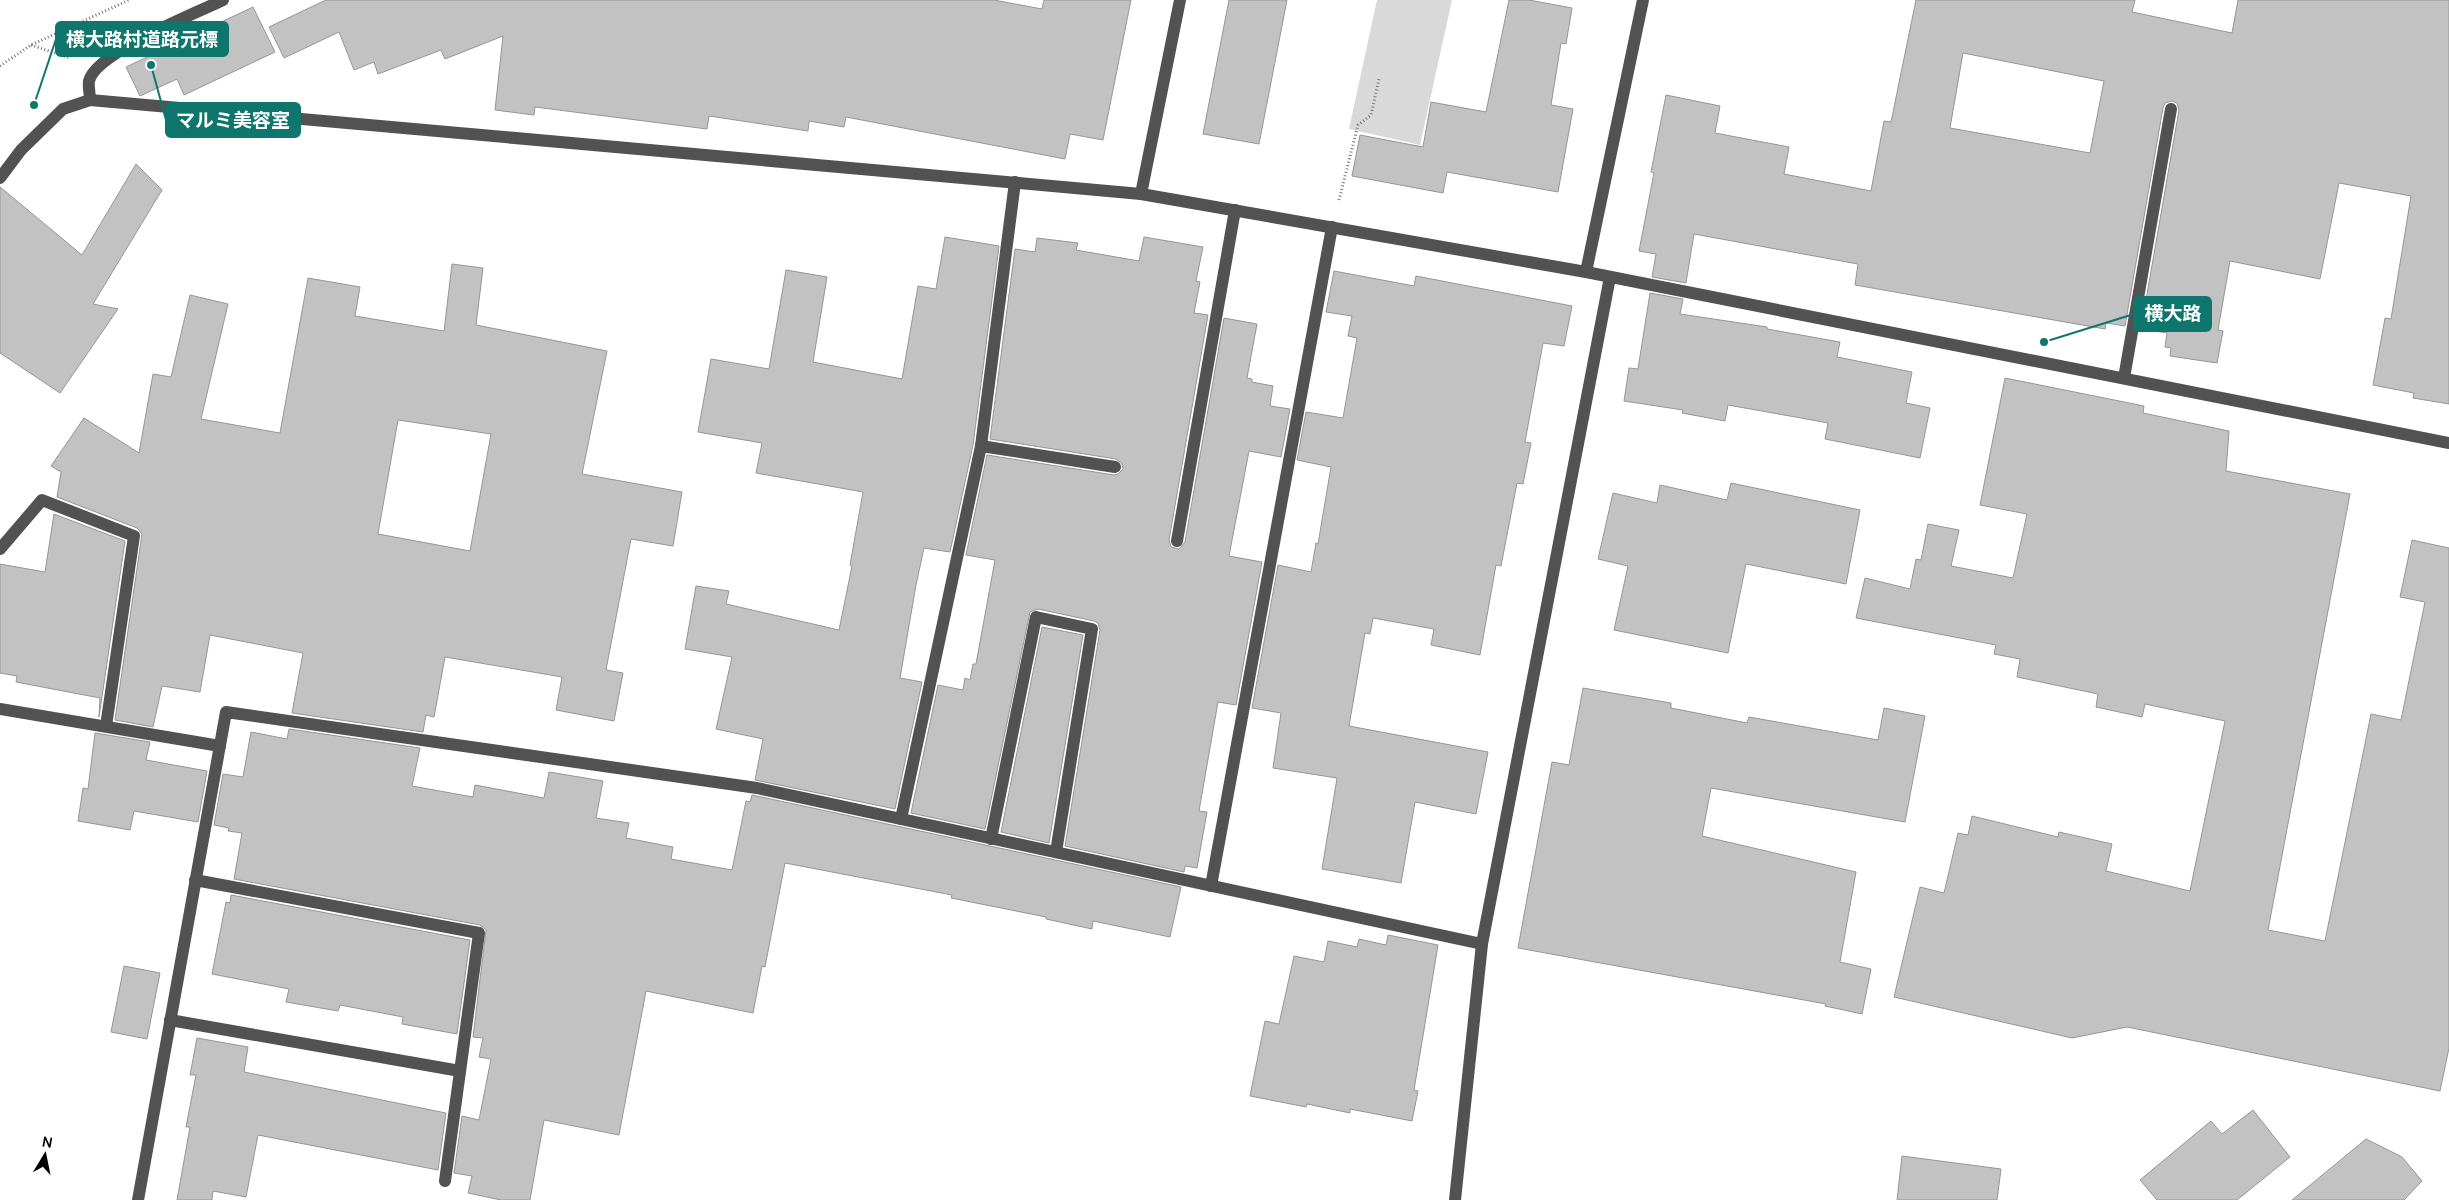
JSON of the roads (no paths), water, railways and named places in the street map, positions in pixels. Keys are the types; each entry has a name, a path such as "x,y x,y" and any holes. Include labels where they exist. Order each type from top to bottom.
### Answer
{"street":[{"path":"90,100 89,80 96,68 113,53 223,0"},
{"path":"1141,194 1180,0"},
{"path":"1586,272 1643,0"},
{"path":"0,178 21,150 62,109 90,100 1141,194 1586,272 2449,443"},
{"path":"2124,378 2171,109"},
{"path":"901,818 981,446 1016,182"},
{"path":"1176,541 1235,210"},
{"path":"1211,886 1332,227"},
{"path":"1455,1200 1482,944 1610,277"},
{"path":"981,446 1115,467"},
{"path":"0,549 42,500 134,536 106,726"},
{"path":"991,838 1036,617 1092,629 1056,852"},
{"path":"0,709 220,746"},
{"path":"138,1200 226,712 757,788 1482,944"},
{"path":"196,880 479,933 445,1181"},
{"path":"170,1020 460,1071"}],"place":[{"name":"マルミ美容室","path":"151,65"},
{"name":"横大路村道路元標","path":"34,105"},
{"name":"横大路","path":"2044,342"}]}
